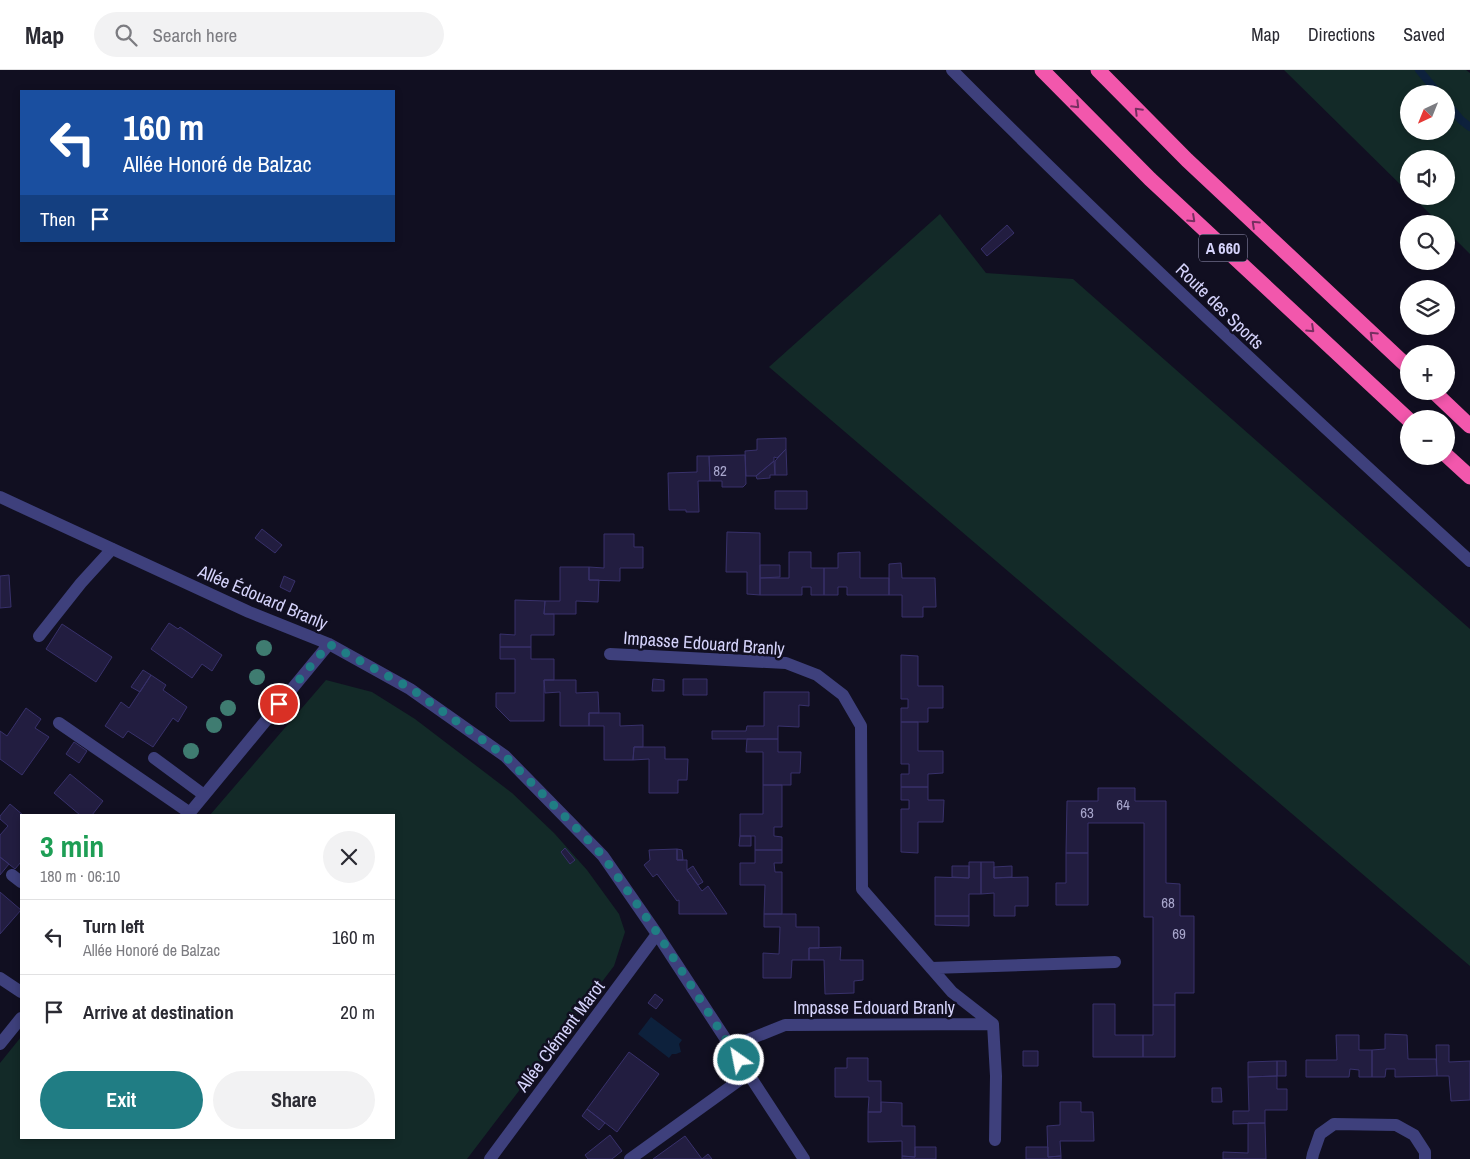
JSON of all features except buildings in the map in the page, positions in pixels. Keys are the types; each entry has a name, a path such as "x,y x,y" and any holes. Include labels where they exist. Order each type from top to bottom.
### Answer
{"highway":[{"name":"A 660","path":"1042,70 1150,180 1400,412"},
{"name":"A 660","path":"1098,70 1187,160 1400,360"},
{"path":"1443,400 1470,426"},
{"path":"1455,463 1470,477"}],"street":[{"name":"Route des Sports","path":"952,70 1100,216 1291,397 1470,561"},
{"name":"Allée Édouard Branly","path":"0,497 249,612 329,644 410,688 505,756 603,856 658,934 800,1158"},
{"path":"40,636 81,583 112,548"},
{"path":"59,724 189,814 329,644"},
{"name":"Impasse Edouard Branly","path":"610,654 786,663 817,675 843,695 861,726 862,889 952,992 992,1024"},
{"path":"154,758 204,795"},
{"name":"Allée Clément Marot","path":"490,1159 658,934"},
{"path":"931,968 1115,962"},
{"path":"0,978 20,991"},
{"path":"0,1044 20,1019"},
{"path":"992,1024 996,1076 995,1140"},
{"name":"Impasse Edouard Branly","path":"730,1047 785,1025 992,1024"},
{"path":"630,1159 748,1074"},
{"path":"1312,1159 1312,1154 1320,1134 1334,1124 1396,1125 1414,1135 1425,1152 1425,1159"}],"green space":[{"path":"1284,70 1466,70 1470,73 1470,254 1455,239 1455,215 1431,215 1421,205 1455,205 1455,150 1400,150 1400,184"},
{"path":"940,214 986,273 1073,279 1470,629 1470,966 769,367"},
{"path":"326,680 372,692 415,719 512,793 554,833 587,870 619,914 625,932 614,966 467,1159 0,1159 0,1063 20,1038 20,1139 395,1139 395,814 211,814"}],"water":[{"path":"651,1017 682,1040 679,1044 681,1052 672,1054 669,1058 638,1034"}],"waterway":[{"path":"1419,70 1432,85"},
{"path":"1455,113 1470,127"}],"route":[{"path":"279,704 329,644 410,688 505,756 603,856 658,934 739,1060"}]}
